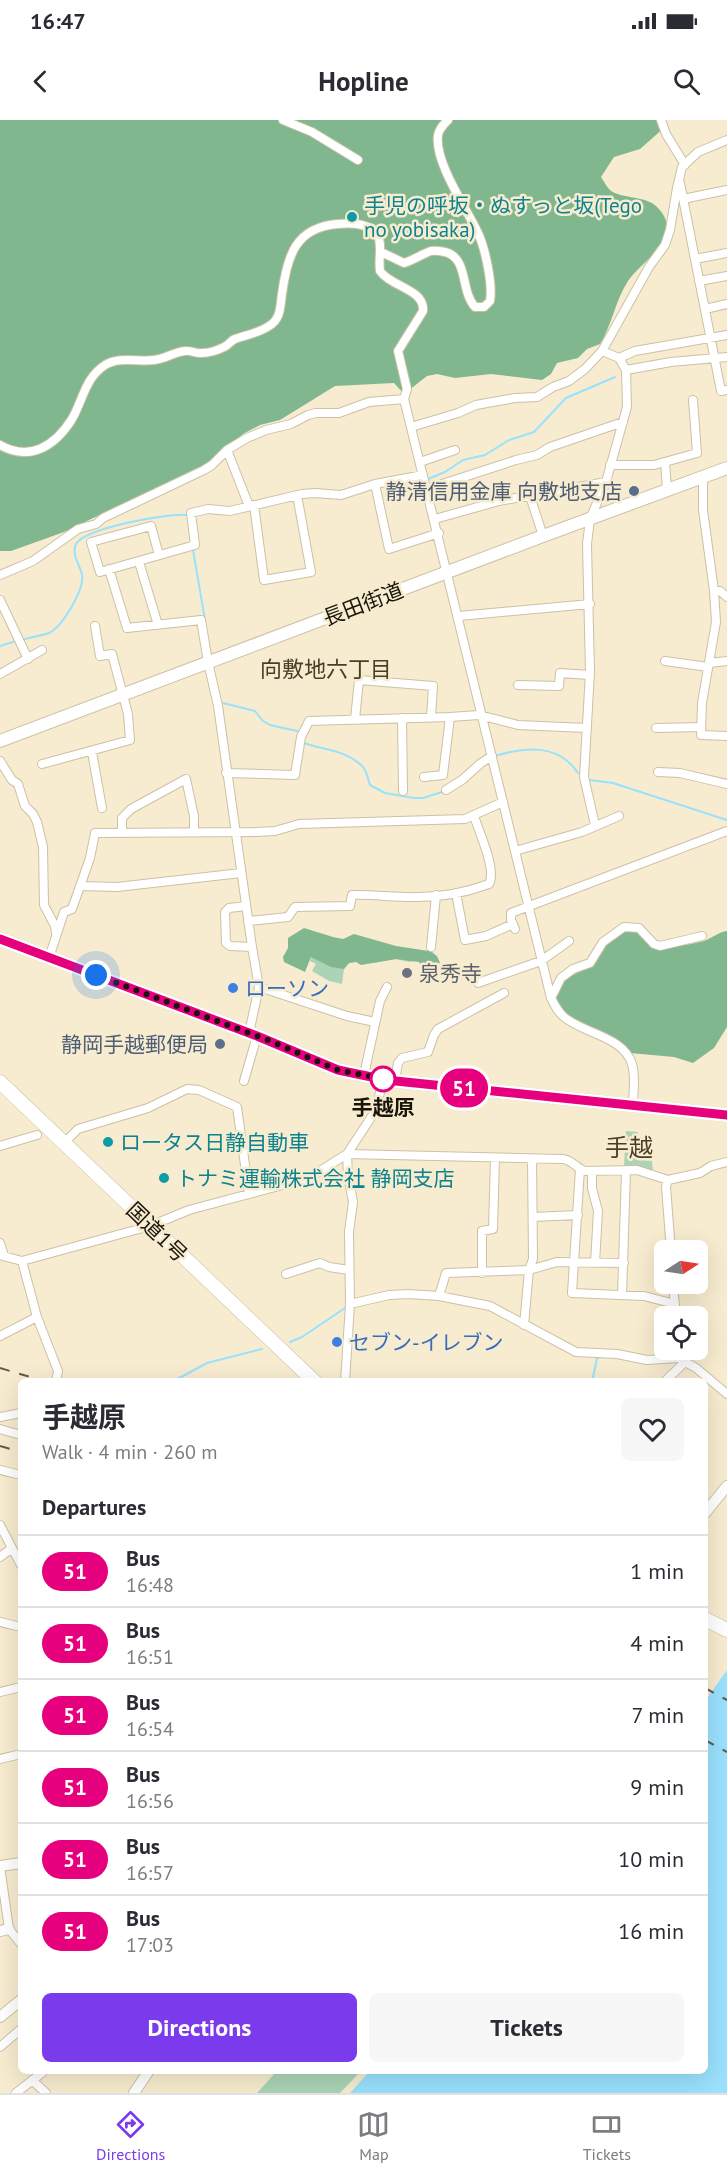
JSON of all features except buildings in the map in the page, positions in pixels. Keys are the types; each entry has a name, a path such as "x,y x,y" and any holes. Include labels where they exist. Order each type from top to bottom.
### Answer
{"highway":[{"name":"国道1号","path":"0,1082 311,1378"},
{"path":"708,1620 727,1630"}],"main road":[{"name":"長田街道","path":"0,741 447,571 727,468"},
{"path":"0,939 253,1035 338,1070 390,1080 727,1115"}],"street":[{"path":"283,120 312,132 358,160"},
{"path":"381,252 404,262 431,251 449,253 457,258 461,265 472,303 476,307 484,307 490,301 489,282 479,235 459,199 440,154 438,135 448,120"},
{"path":"661,120 666,134 685,165"},
{"path":"411,427 444,418 477,405 515,398 537,397 569,381 585,369 602,351 649,267 665,245 670,230 679,178 685,165 698,152 727,140"},
{"path":"679,178 721,391 727,390"},
{"path":"683,199 727,190"},
{"path":"0,445 13,451 26,452 34,451 51,442 73,418 88,383 99,370 111,362 163,358 183,351 205,353 223,348 231,341 262,331 271,325 278,319 284,280 291,256 299,242 313,228 357,223 377,232 381,252 379,265 384,277 420,298 423,306 423,311 401,344 399,351 407,389 404,399 439,533 551,998 558,1011 566,1019 610,1041 624,1051 632,1062 633,1106"},
{"path":"695,259 727,253"},
{"path":"699,281 727,276"},
{"path":"705,309 727,304"},
{"path":"619,358 635,351 727,335"},
{"path":"595,825 584,777 590,675 587,544 590,519 606,482 627,406 626,370 619,358 602,351"},
{"path":"626,370 671,362 727,357"},
{"path":"404,399 369,402 339,413 316,413 291,424 257,433 227,450 204,470 103,518 99,531 91,542 100,572 195,545 191,513 208,509 230,511 297,495 315,493 341,495 375,484 423,475"},
{"path":"610,465 648,466 697,453 693,400"},
{"path":"427,489 537,454 550,447 622,422"},
{"path":"227,450 252,506 264,580 311,572 297,495"},
{"path":"420,462 455,450"},
{"path":"665,462 667,489"},
{"path":"703,477 703,508 716,622 702,703 700,735 727,736"},
{"path":"435,519 499,501 606,482"},
{"path":"375,484 389,549 439,533"},
{"path":"530,496 543,536"},
{"path":"0,575 44,555 78,529 99,531 151,526 159,555"},
{"path":"139,561 158,625"},
{"path":"109,569 126,628 201,620 218,706 259,987 244,1081"},
{"path":"714,591 720,591 727,597"},
{"path":"0,600 28,658"},
{"path":"459,616 590,604"},
{"path":"42,764 130,740 129,714 112,654 100,656 95,626"},
{"path":"0,674 42,650"},
{"path":"665,661 709,665 727,661"},
{"path":"518,685 559,686 560,674 590,675"},
{"path":"355,719 359,680 433,686 431,717"},
{"path":"226,773 295,776 301,737 309,720 479,715 518,724 587,728"},
{"path":"444,782 450,717"},
{"path":"402,718 403,791"},
{"path":"656,728 701,727"},
{"path":"92,752 102,808"},
{"path":"424,777 444,782 462,780 492,756"},
{"path":"0,761 12,780 18,784 25,806 37,822 44,847 44,905 55,926 56,933"},
{"path":"658,772 680,773 727,784"},
{"path":"122,832 122,818 132,809 186,779 194,816 194,831"},
{"path":"49,958 64,912 72,909 81,886 95,833 275,831 300,824 465,819 504,802"},
{"path":"248,921 288,916 295,907 350,906 352,895 418,897 456,893 489,884 492,879 490,866 474,816"},
{"path":"515,851 582,832 619,816"},
{"path":"456,893 465,940 486,936 514,926 511,913 727,831"},
{"path":"81,886 117,888 241,873"},
{"path":"431,947 436,895"},
{"path":"246,906 229,908 225,912 226,943 230,946 252,947"},
{"path":"551,998 561,978 590,963 603,942 624,927 639,928 654,944 660,946 702,936"},
{"path":"478,983 541,961 569,941"},
{"path":"259,987 347,1016 375,1022"},
{"path":"364,1075 380,1001 387,987"},
{"path":"0,1243 2,1255 22,1261 150,1226 189,1210 299,1182 347,1154 374,1113 402,1058 428,1052 438,1029 504,993"},
{"path":"64,1143 78,1129 148,1108 187,1089 199,1090 237,1107 249,1194"},
{"path":"0,1146 37,1136"},
{"path":"347,1154 568,1160 580,1169 637,1170 669,1180 700,1173 727,1162"},
{"path":"345,1378 350,1304 349,1232 353,1202 347,1154"},
{"path":"482,1273 482,1232 493,1229 495,1158"},
{"path":"524,1325 529,1270 533,1259 532,1159"},
{"path":"580,1169 572,1293 644,1296 675,1304 674,1294"},
{"path":"592,1171 592,1188 598,1211 595,1263"},
{"path":"622,1295 626,1171"},
{"path":"669,1180 666,1188 670,1240"},
{"path":"533,1217 578,1215"},
{"path":"22,1261 37,1317 58,1371 57,1378"},
{"path":"439,1296 446,1273 529,1270 557,1262 624,1263"},
{"path":"286,1274 320,1263 348,1270"},
{"path":"350,1304 398,1294 439,1296 490,1306 576,1352 654,1359"},
{"path":"0,1336 37,1317"},
{"path":"666,1378 678,1360"},
{"path":"685,1360 708,1378"},
{"path":"708,1378 727,1394"},
{"path":"0,1417 18,1414"},
{"path":"0,1429 18,1434"},
{"path":"0,1470 18,1474"},
{"path":"708,1509 727,1486"},
{"path":"0,1525 18,1559"},
{"path":"0,1557 12,1548"},
{"path":"0,1622 18,1625"},
{"path":"0,1692 18,1688"},
{"path":"0,1759 18,1755"},
{"path":"18,1863 0,1866 5,1930 18,1941"},
{"path":"0,2017 18,2002"},
{"path":"0,2047 18,2032"},
{"path":"16,2093 40,2074"},
{"path":"134,2093 147,2074"},
{"path":"33,2080 46,2093"}],"green space":[{"path":"0,120 665,120 665,127 640,149 614,157 601,177 613,192 645,200 656,206 665,217 667,228 665,238 659,247 628,281 600,344 587,349 578,358 557,363 551,374 542,380 491,374 455,378 437,374 427,376 404,394 394,383 335,386 280,420 260,425 243,434 210,462 64,532 11,551 0,551"},
{"path":"304,928 343,939 354,934 396,946 429,951 437,956 440,963 421,966 419,962 396,959 361,965 356,962 349,963 344,969 331,967 311,957 305,972 284,962 283,957 288,948 288,938"},
{"path":"626,930 636,931 660,949 693,944 727,931 727,1027 714,1048 693,1063 674,1057 630,1053 569,1017 556,1003 556,994 563,981 592,964 604,945"},
{"path":"313,951 433,952 440,963 419,960 409,962 396,959 373,963 368,960 349,963 344,969 342,984 329,981 312,971 316,964 310,961"},
{"path":"626,1131 638,1132 637,1159 652,1161 653,1172 624,1166"},
{"path":"274,2074 358,2074 340,2093 257,2093"}],"water":[{"path":"727,1670 727,2093 350,2093 367,2074 708,2074 708,1697"}],"waterway":[{"path":"428,479 445,472 463,460 485,455 509,440 534,432 566,398 615,377"},
{"path":"22,640 49,633 72,607 82,581 75,548 83,538 110,527 162,516 186,515"},
{"path":"193,550 205,620"},
{"path":"0,646 16,641"},
{"path":"223,703 255,711 263,721 270,725 297,731"},
{"path":"304,743 335,751 357,761 364,769 370,785 385,793 423,798 445,791"},
{"path":"495,756 529,750 551,752 561,756 578,773"},
{"path":"589,780 613,783 727,820"},
{"path":"290,1342 302,1337 348,1306"},
{"path":"179,1378 207,1363 262,1349"},
{"path":"593,1378 597,1358 602,1357"}],"railway":[{"path":"0,1368 34,1378"},
{"path":"0,1446 18,1451"},
{"path":"708,1690 727,1700"},
{"path":"708,1742 727,1752"}],"bus line":[{"name":"51","path":"0,939 257,1036 338,1070 386,1080 727,1115"}],"place":[{"name":"手児の呼坂・ぬすっと坂(Tego no yobisaka)","path":"352,217"},
{"name":"静清信用金庫 向敷地支店","path":"634,491"},
{"name":"泉秀寺","path":"407,973"},
{"name":"ローソン","path":"233,988"},
{"name":"静岡手越郵便局","path":"220,1044"},
{"name":"手越原","path":"383,1079"},
{"name":"ロータス日静自動車","path":"108,1142"},
{"name":"トナミ運輸株式会社 静岡支店","path":"164,1178"},
{"name":"セブン-イレブン","path":"337,1342"}],"district":[{"name":"向敷地六丁目","path":"326,669"},
{"name":"手越","path":"629,1147"}],"route":[{"path":"96,975 270,1041 338,1070 383,1079"}]}
